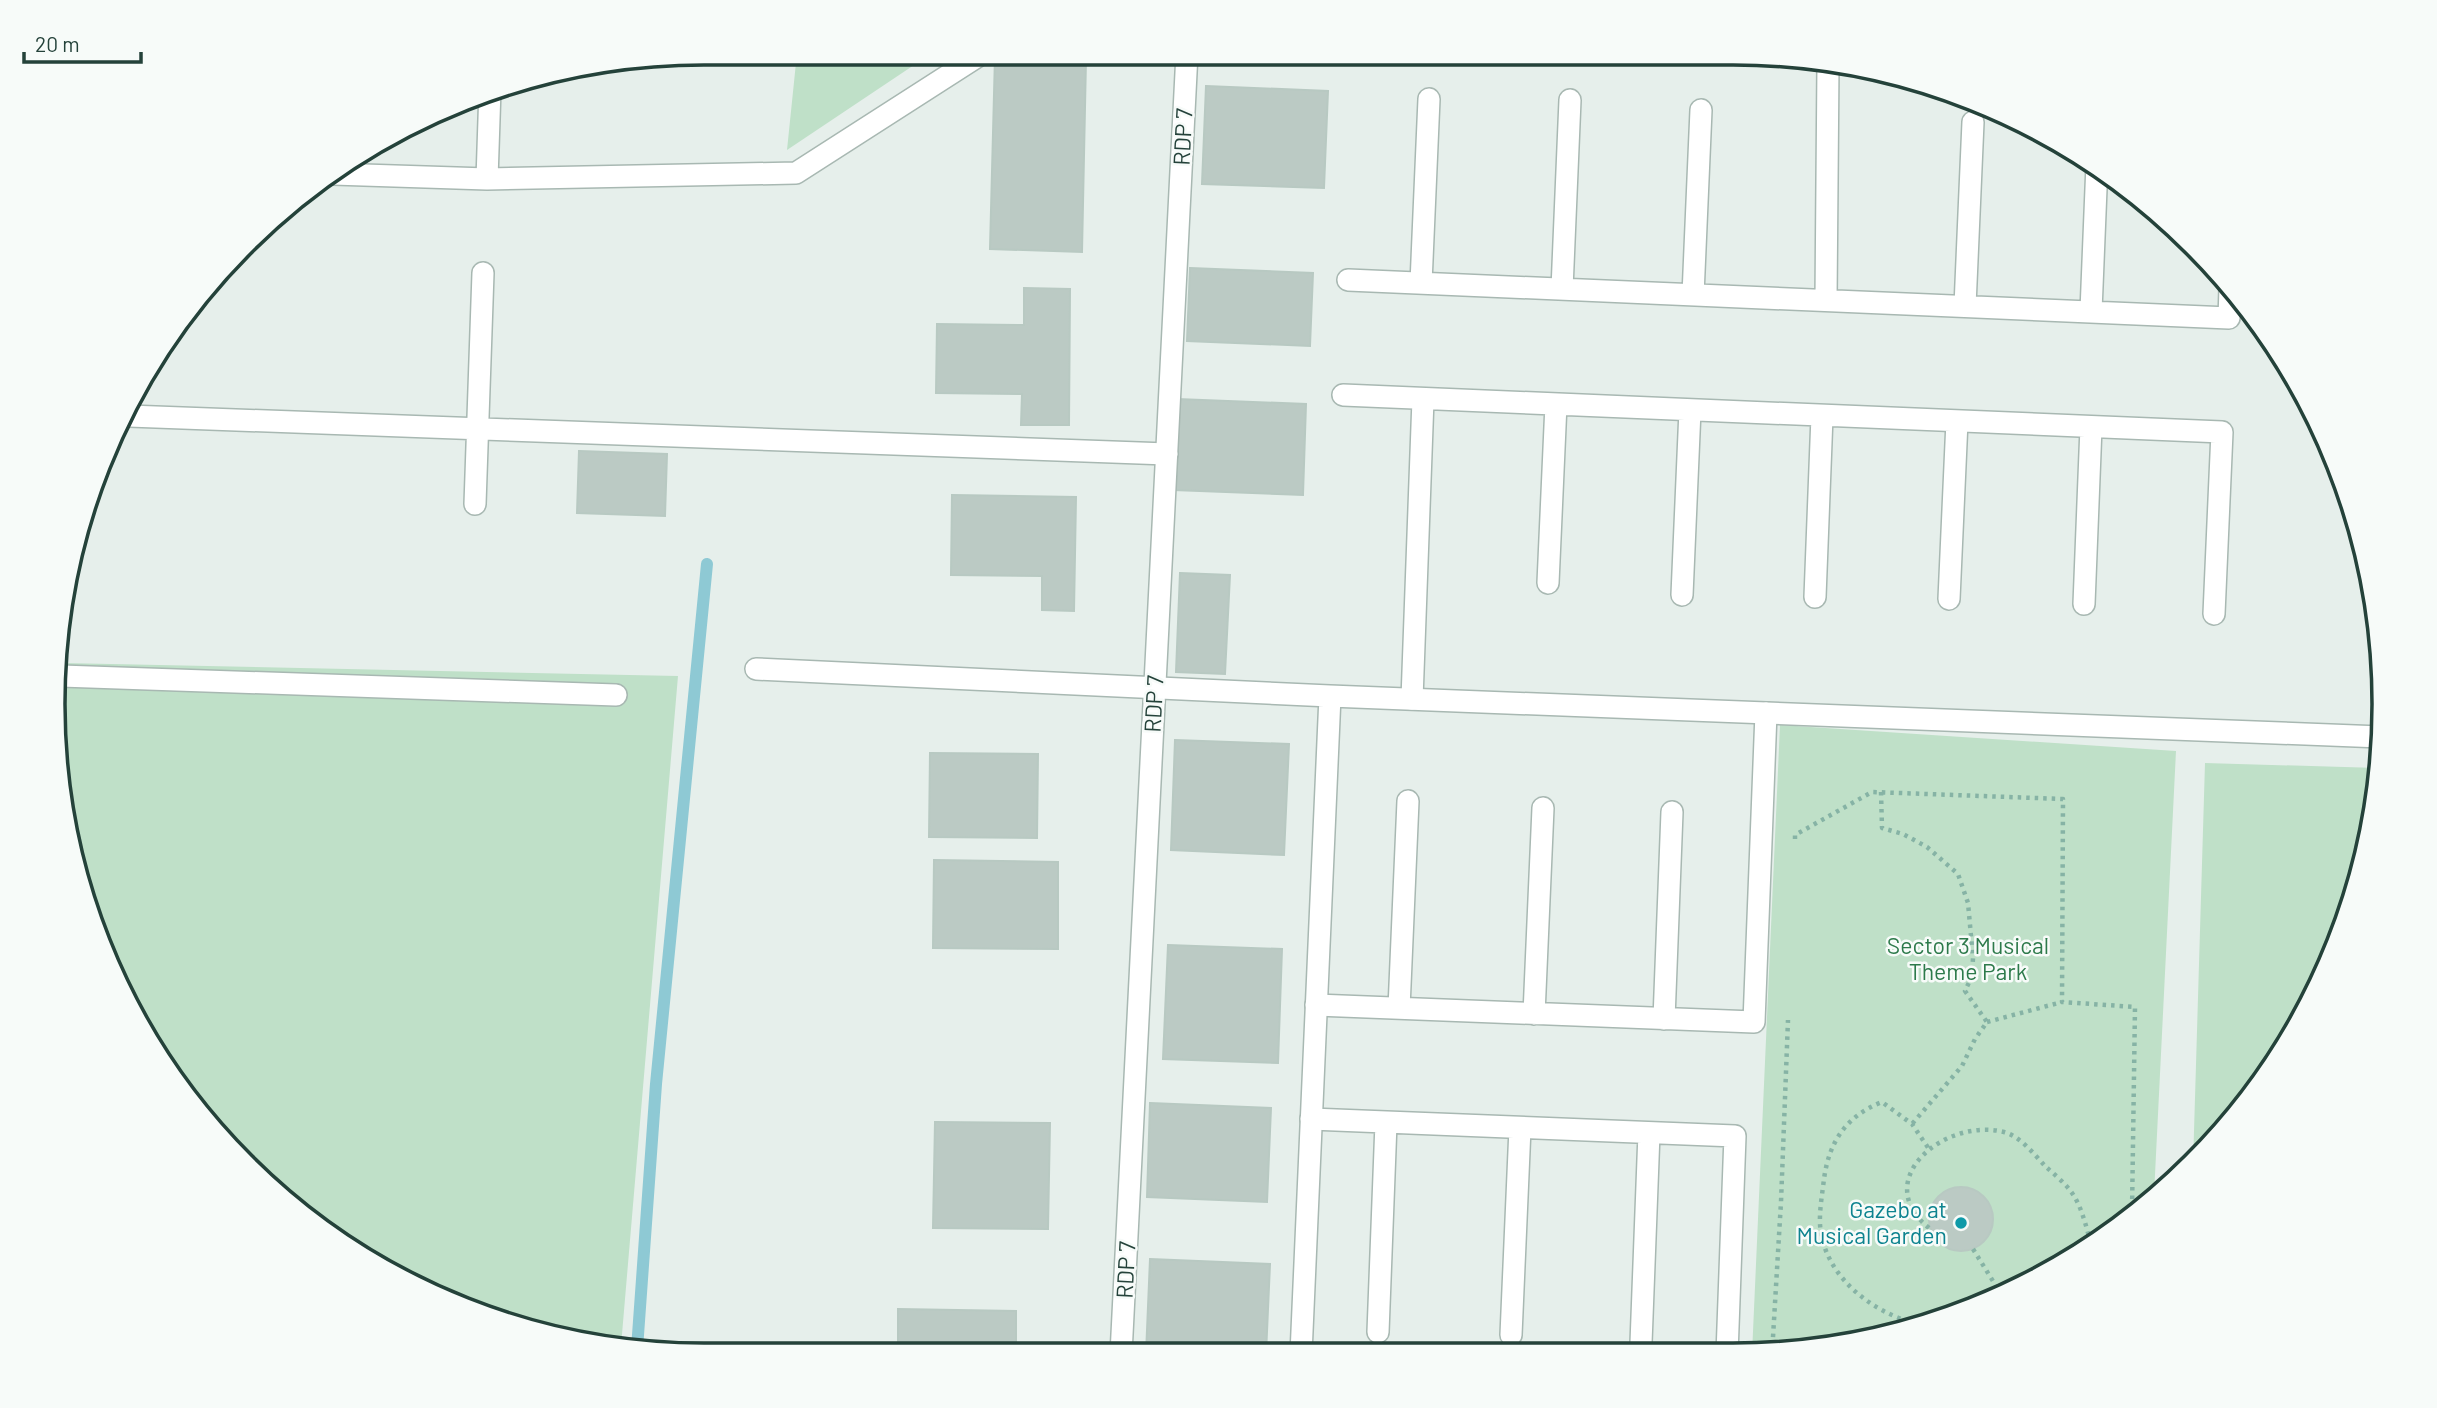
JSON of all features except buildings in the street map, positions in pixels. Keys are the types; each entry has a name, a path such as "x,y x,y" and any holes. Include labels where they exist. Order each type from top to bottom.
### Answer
{"street":[{"path":"346,174 487,179 796,173 964,65"},
{"name":"RDP 7","path":"1123,1343 1186,65"},
{"path":"1826,300 1828,72"},
{"path":"1421,283 1429,99"},
{"path":"1562,289 1570,100"},
{"path":"487,179 490,102"},
{"path":"1693,295 1701,110"},
{"path":"1965,306 1973,122"},
{"path":"2091,311 2096,178"},
{"path":"475,503 484,273"},
{"path":"1348,280 2229,318 2230,302"},
{"path":"1343,395 2222,432 2214,614"},
{"path":"1412,699 1423,399"},
{"path":"1548,583 1556,404"},
{"path":"1682,595 1690,410"},
{"path":"1815,597 1822,415"},
{"path":"133,416 1167,454"},
{"path":"1949,599 1957,421"},
{"path":"2084,604 2091,427"},
{"path":"756,669 1330,696 2371,737"},
{"path":"66,676 616,695"},
{"path":"1301,1343 1330,696"},
{"path":"1316,1005 1754,1022 1766,713"},
{"path":"1399,1008 1408,800"},
{"path":"1535,1014 1543,808"},
{"path":"1664,1019 1672,812"},
{"path":"1311,1119 1735,1136 1727,1343"},
{"path":"1378,1332 1386,1123"},
{"path":"1511,1335 1520,1128"},
{"path":"1641,1343 1649,1133"}],"path":[{"path":"1795,849 1795,835 1872,792 2063,799 2062,1002"},
{"path":"1881,792 1882,828 1903,834 1927,847 1958,874 1968,903 1973,958 1972,976 1965,991 1987,1022"},
{"path":"1912,1124 1962,1066 1987,1022 2062,1002 2135,1007 2132,1203"},
{"path":"1773,1342 1788,1012"},
{"path":"1902,1320 1885,1314 1856,1292 1831,1261 1821,1234 1826,1163 1844,1126 1861,1111 1882,1102 1912,1124 1929,1149"},
{"path":"1929,1227 1914,1216 1907,1191 1914,1166 1929,1149 1966,1130 2006,1132 2024,1144 2072,1193 2089,1236"},
{"path":"1973,1249 1996,1286"}],"green space":[{"path":"796,65 914,65 787,150"},
{"path":"66,663 678,676 622,1338 579,1331 499,1309 459,1295 384,1258 349,1236 283,1185 223,1125 172,1059 150,1024 113,949 99,909 77,829 70,787 66,746"},
{"name":"Sector 3 Musical Theme Park","path":"1780,725 2176,751 2155,1185 2088,1236 2053,1258 1978,1295 1858,1331 1816,1338 1753,1343"},
{"path":"2205,763 2369,768 2360,829 2324,949 2287,1024 2265,1059 2194,1147"}],"waterway":[{"path":"638,1340 656,1084 707,564"}],"place":[{"name":"Gazebo at Musical Garden","path":"1961,1223"}]}
